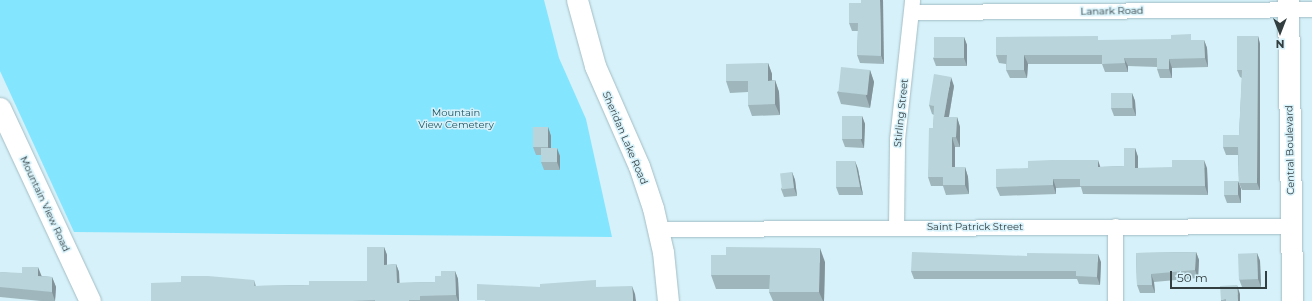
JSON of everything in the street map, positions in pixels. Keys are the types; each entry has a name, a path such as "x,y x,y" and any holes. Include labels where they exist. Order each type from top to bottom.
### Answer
{"street":[{"name":"Sheridan Lake Road","path":"577,0 595,66 639,166 658,229 668,301"},
{"name":"Lanark Road","path":"912,6 1288,5 1312,9"},
{"name":"Central Boulevard","path":"1288,5 1292,301"},
{"name":"Stirling Street","path":"896,227 897,139 912,6"},
{"name":"Mountain View Road","path":"0,108 90,301"},
{"path":"1115,226 1115,301"},
{"name":"Saint Patrick Street","path":"658,229 1292,226"}],"green space":[{"name":"Mountain View Cemetery","path":"0,0 544,0 559,58 586,119 612,237 74,232 0,71"}],"building":[{"path":"861,0 880,0 881,56 857,55 858,23 849,23 849,3 861,3"},
{"path":"1191,34 1191,40 1204,40 1205,58 1169,59 1169,69 1157,69 1157,58 1124,58 1125,63 1102,64 1102,55 1024,55 1024,70 1006,70 1007,55 996,55 996,37 1098,36 1098,40 1171,39 1171,35"},
{"path":"1237,36 1258,36 1257,183 1239,183 1238,147 1223,147 1223,135 1239,135 1242,70 1237,70"},
{"path":"934,37 964,37 964,58 934,58"},
{"path":"768,63 768,81 775,80 775,104 748,105 748,81 726,81 726,64"},
{"path":"841,67 870,70 867,95 838,92"},
{"path":"934,74 951,77 944,117 957,117 956,137 952,137 952,167 965,167 965,185 943,185 943,177 928,177 929,128 933,128 934,106 929,105"},
{"path":"1111,93 1132,93 1132,108 1111,108"},
{"path":"842,116 862,116 862,139 842,139"},
{"path":"533,127 548,127 548,147 533,147"},
{"path":"541,148 557,148 557,162 541,162"},
{"path":"1124,148 1135,148 1135,168 1172,167 1172,160 1204,160 1205,186 1080,186 1080,179 1053,179 1053,185 996,187 996,169 1028,168 1028,161 1098,160 1098,167 1124,166"},
{"path":"836,161 855,161 860,187 836,187"},
{"path":"792,172 794,188 782,189 780,173"},
{"path":"1224,181 1238,181 1238,195 1224,195"},
{"path":"367,247 384,247 384,265 396,264 397,283 435,282 435,276 441,276 441,271 455,271 456,295 420,296 420,300 409,301 151,301 151,283 181,282 181,276 208,276 254,280 254,286 309,285 309,281 367,281"},
{"path":"726,247 820,248 819,292 769,292 770,275 711,275 711,255 726,255"},
{"path":"912,252 1027,256 1027,253 1098,254 1097,277 1076,276 1076,271 911,271"},
{"path":"1196,252 1195,270 1151,274 1152,285 1137,285 1136,253"},
{"path":"1257,253 1258,279 1239,280 1238,254"},
{"path":"22,267 38,267 38,276 52,277 52,292 0,287 0,272 22,273"},
{"path":"596,280 596,287 632,286 633,301 477,300 477,284 540,287 540,284"},
{"path":"1237,285 1238,301 1226,301 1226,299 1221,300 1220,286"}]}
